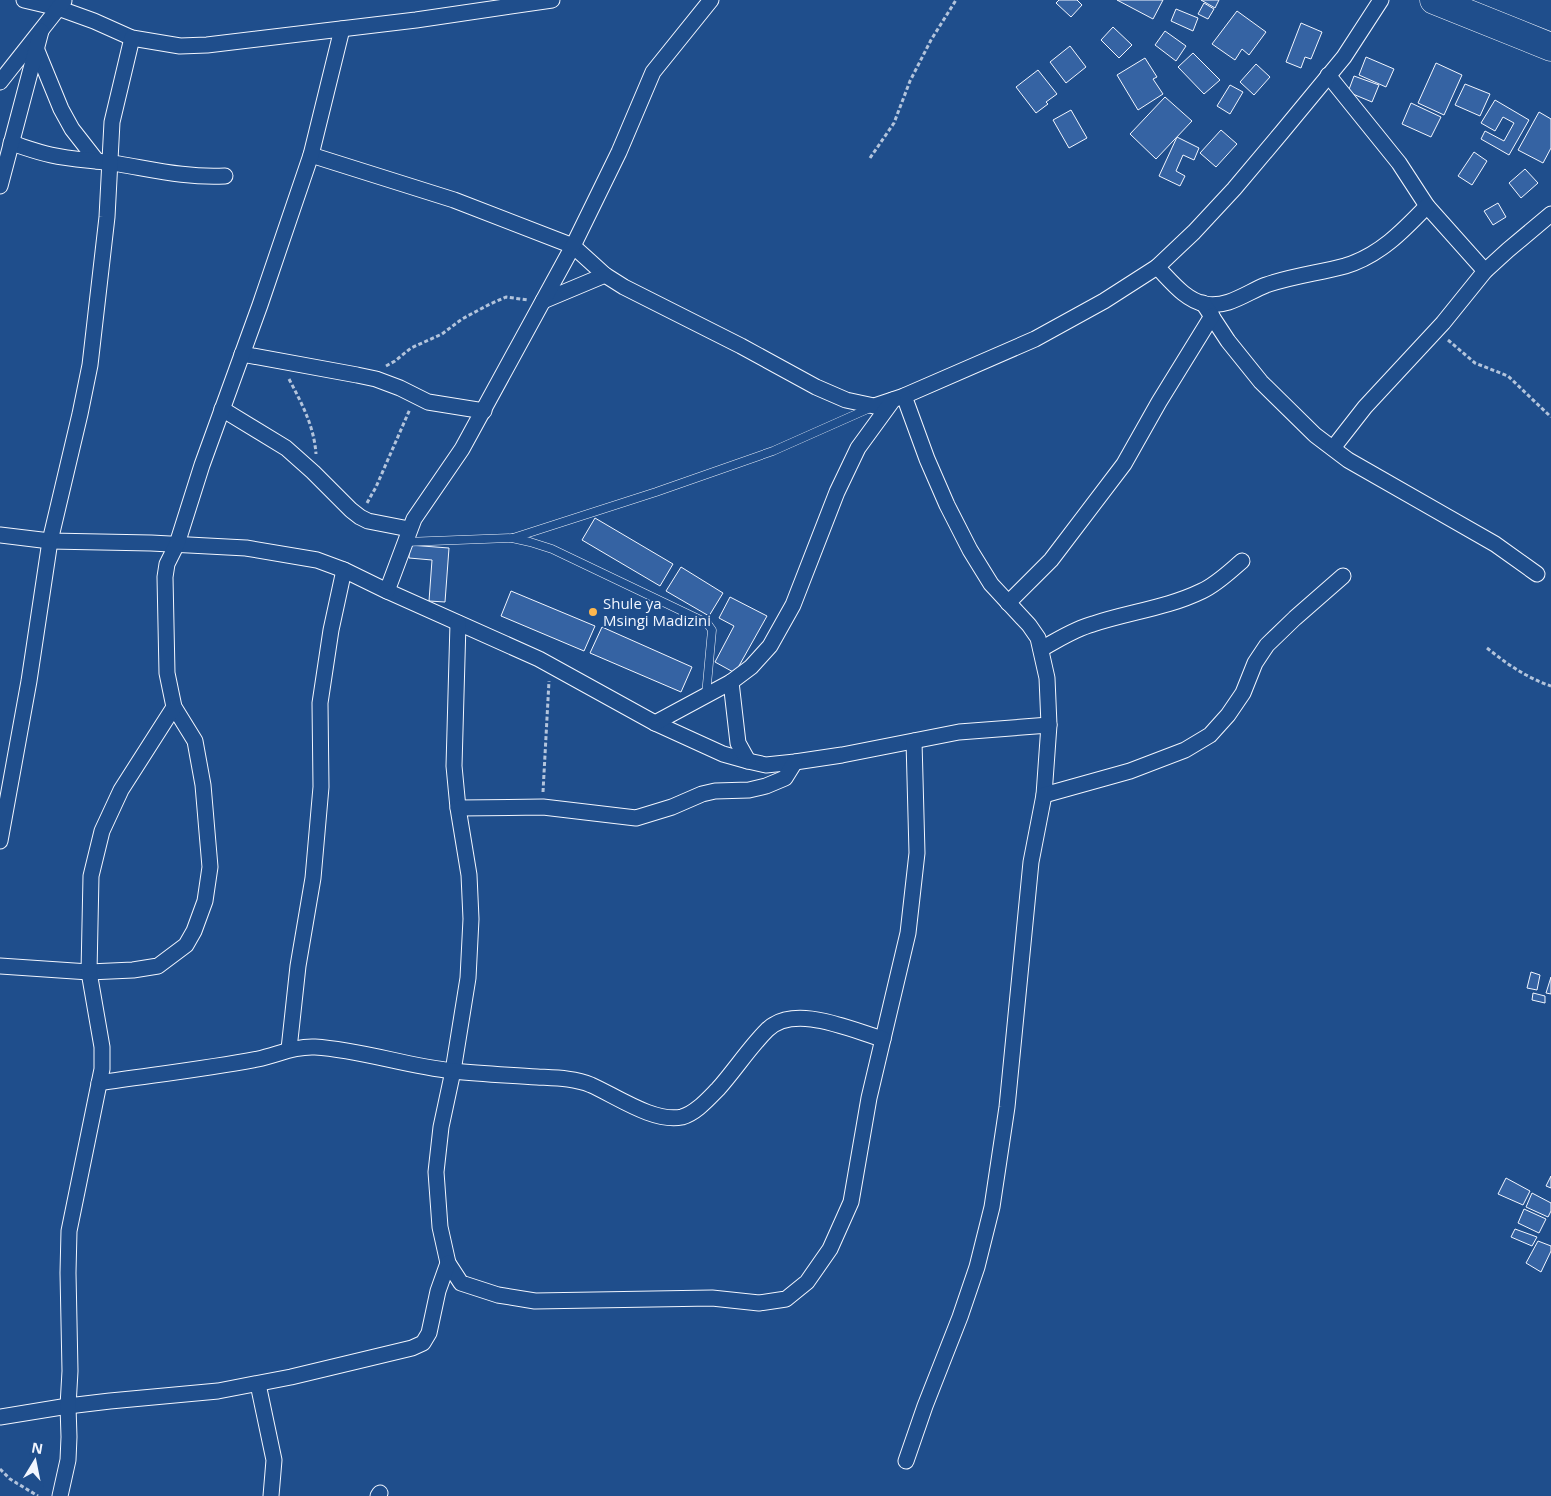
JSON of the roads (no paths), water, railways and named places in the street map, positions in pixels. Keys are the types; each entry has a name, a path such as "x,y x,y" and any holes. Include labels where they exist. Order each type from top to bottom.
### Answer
{"highway":[{"path":"1434,0 1551,47"}],"street":[{"path":"24,0 62,4 132,38 180,46 207,45 416,20 552,0"},
{"path":"387,591 418,511 462,449 573,246 619,152 653,72 711,0"},
{"path":"312,155 454,200 573,246 605,275 624,288 741,346 816,387 846,400 874,406 899,398 1035,340 1104,301 1157,267 1194,232 1234,189 1344,57 1381,0"},
{"path":"0,82 62,4"},
{"path":"0,966 90,972 133,970 158,966 186,945 205,901 210,867 203,785 196,742 174,707 167,673 165,577 167,564 177,544 222,409 312,155 342,29"},
{"path":"0,186 41,31"},
{"path":"0,841 30,682 50,541 90,365 106,217 103,162 132,38"},
{"path":"36,48 61,110 72,129 103,162"},
{"path":"1328,75 1399,163 1428,206 1486,272"},
{"path":"11,143 50,155 186,176 225,176"},
{"path":"1008,603 1051,560 1124,464 1207,310 1230,302 1266,285 1346,265 1362,259 1382,249 1428,206"},
{"path":"1333,448 1365,407 1437,329 1486,272 1508,250 1551,214"},
{"path":"1157,267 1187,296 1207,310 1228,341 1261,382 1315,435 1348,460 1495,544 1537,574"},
{"path":"542,303 605,275"},
{"path":"242,354 376,379 435,404 484,411"},
{"path":"899,398 947,505 970,550 990,584 1029,625 1038,638 1047,678 1049,725 1044,795 1031,862 1007,1107 992,1207 978,1266 906,1461"},
{"path":"655,722 731,682 751,667 770,646 793,605 837,492 858,448 899,398"},
{"path":"222,409 286,448 316,474 358,516 407,536"},
{"path":"0,534 50,541 177,544 246,548 317,560 344,570 550,665 655,722 723,754 766,765 842,755 959,732 1049,725"},
{"path":"1041,649 1069,633 1092,624 1159,608 1202,591 1216,583 1242,561"},
{"path":"289,1049 298,966 312,878 321,788 320,702 328,647 344,570"},
{"path":"1044,795 1130,771 1185,750 1210,735 1228,715 1242,693 1255,663 1267,645 1343,576"},
{"path":"458,623 454,766 458,808 469,875 468,978 453,1071 441,1127 436,1172 440,1227 448,1263 462,1283 498,1295 536,1301 712,1298 759,1303 786,1299 807,1282 830,1249 851,1202 870,1098 908,934 918,853 914,741"},
{"path":"731,682 738,743 748,761"},
{"path":"60,1496 68,1460 70,1371 69,1231 102,1069 102,1047 90,972 91,876 102,830 121,790 174,707"},
{"path":"458,808 543,807 636,818 672,807 702,794 716,791 749,790 766,786 785,778 795,762"},
{"path":"99,1083 260,1058 289,1049 312,1047 343,1050 407,1065 453,1071 572,1079 591,1085 614,1098 659,1116 682,1117 703,1105 729,1077 767,1029 782,1020 800,1017 822,1021 883,1039"},
{"path":"0,1417 68,1406 218,1391 258,1384 412,1348 423,1343 428,1333 438,1291 448,1263"},
{"path":"258,1384 274,1460 271,1496"}],"lane":[{"path":"512,538 656,492 773,451 874,406"},
{"path":"407,536 512,538 530,542 552,549 707,623 712,630 706,696"}],"place":[{"name":"Shule ya Msingi Madizini","path":"593,612"}]}
